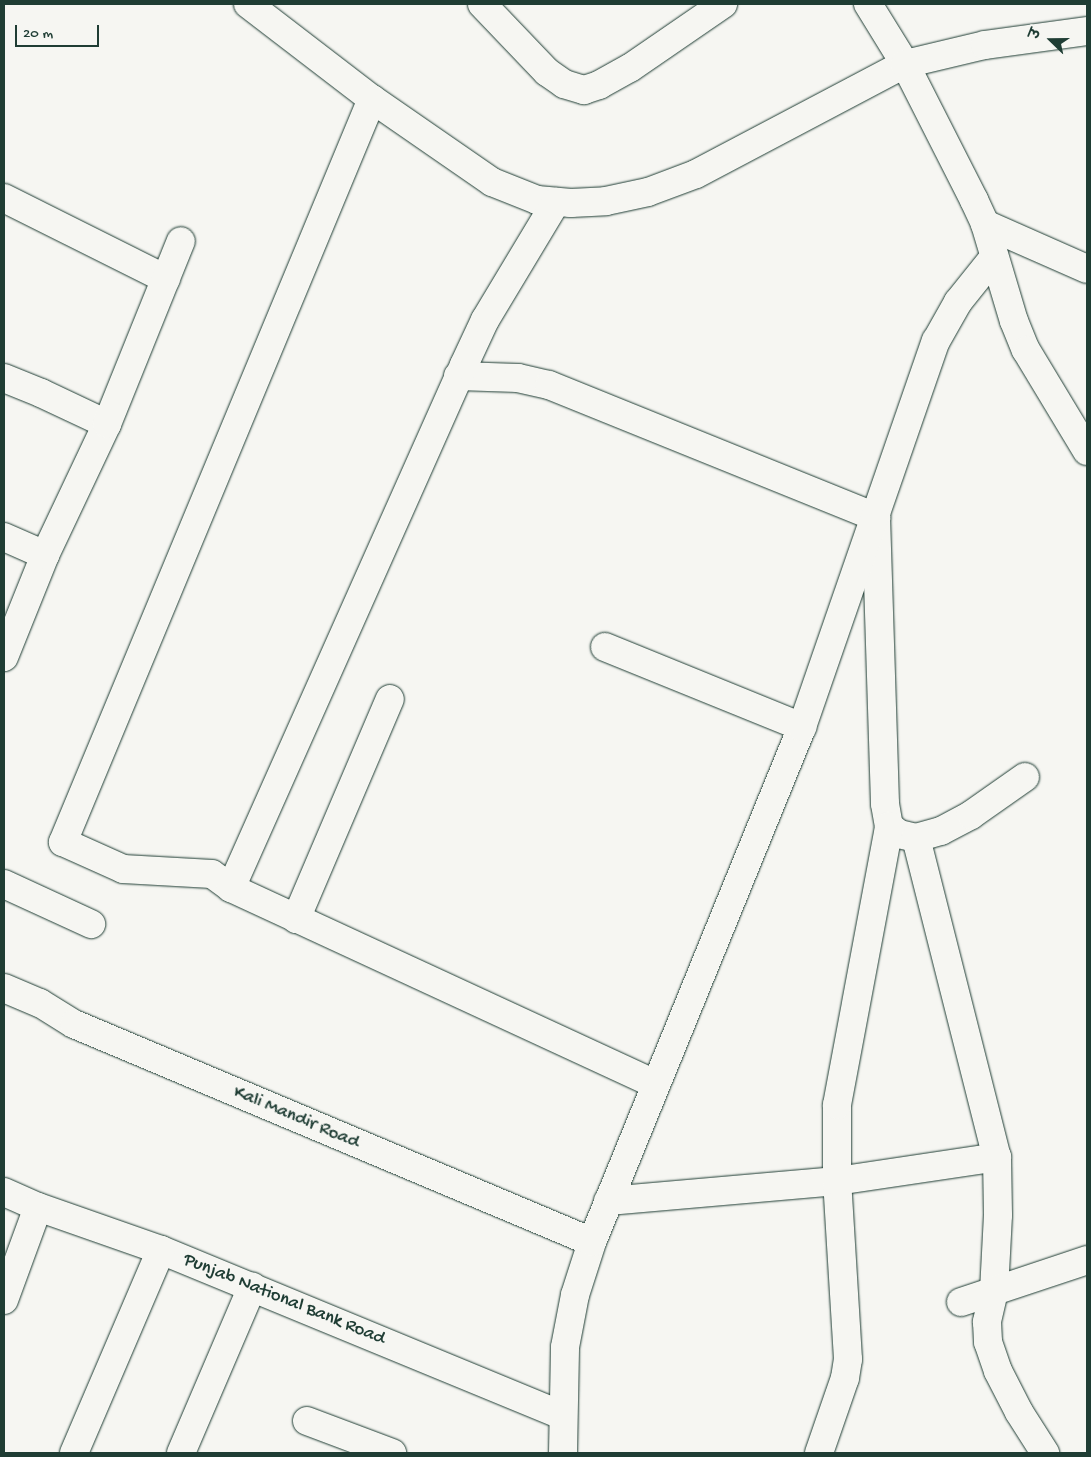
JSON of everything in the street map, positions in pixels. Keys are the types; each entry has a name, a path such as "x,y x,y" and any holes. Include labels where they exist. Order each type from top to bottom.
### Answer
{"street":[{"path":"248,4 372,99 492,182 537,200 571,203 606,201 648,192 696,174 901,56 1087,31"},
{"path":"482,4 547,72 564,84 584,90 599,85 630,68 723,4"},
{"path":"868,4 901,56 985,224 994,257 1026,350 1087,451"},
{"path":"372,99 63,842 123,869 212,874 231,888 296,919 656,1084"},
{"path":"4,198 166,279"},
{"path":"231,888 458,376 485,320 556,202"},
{"path":"985,224 1087,269"},
{"path":"4,657 45,555 107,424 181,242"},
{"path":"563,1453 562,1415 565,1347 575,1295 592,1242 802,727 936,340 958,302 994,257"},
{"path":"458,376 518,378 549,385 876,517"},
{"path":"4,378 107,424"},
{"path":"820,1453 844,1378 848,1359 838,1181 837,1105 888,826 885,804 876,517"},
{"path":"4,537 45,555"},
{"path":"605,647 802,727"},
{"path":"296,919 390,699"},
{"path":"888,826 899,834 916,838 940,831 971,815 1025,777"},
{"path":"916,838 997,1157 998,1215 994,1291 987,1322 988,1342 998,1371 1019,1412 1045,1453"},
{"path":"4,884 91,924"},
{"name":"Kali Mandir Road","path":"4,988 40,1003 74,1024 592,1242"},
{"path":"608,1201 838,1181 997,1157"},
{"name":"Punjab National Bank Road","path":"4,1192 161,1250 562,1415"},
{"path":"4,1300 38,1206"},
{"path":"74,1453 161,1250"},
{"path":"961,1302 1087,1260"},
{"path":"182,1453 252,1287"},
{"path":"306,1421 392,1453"}]}
